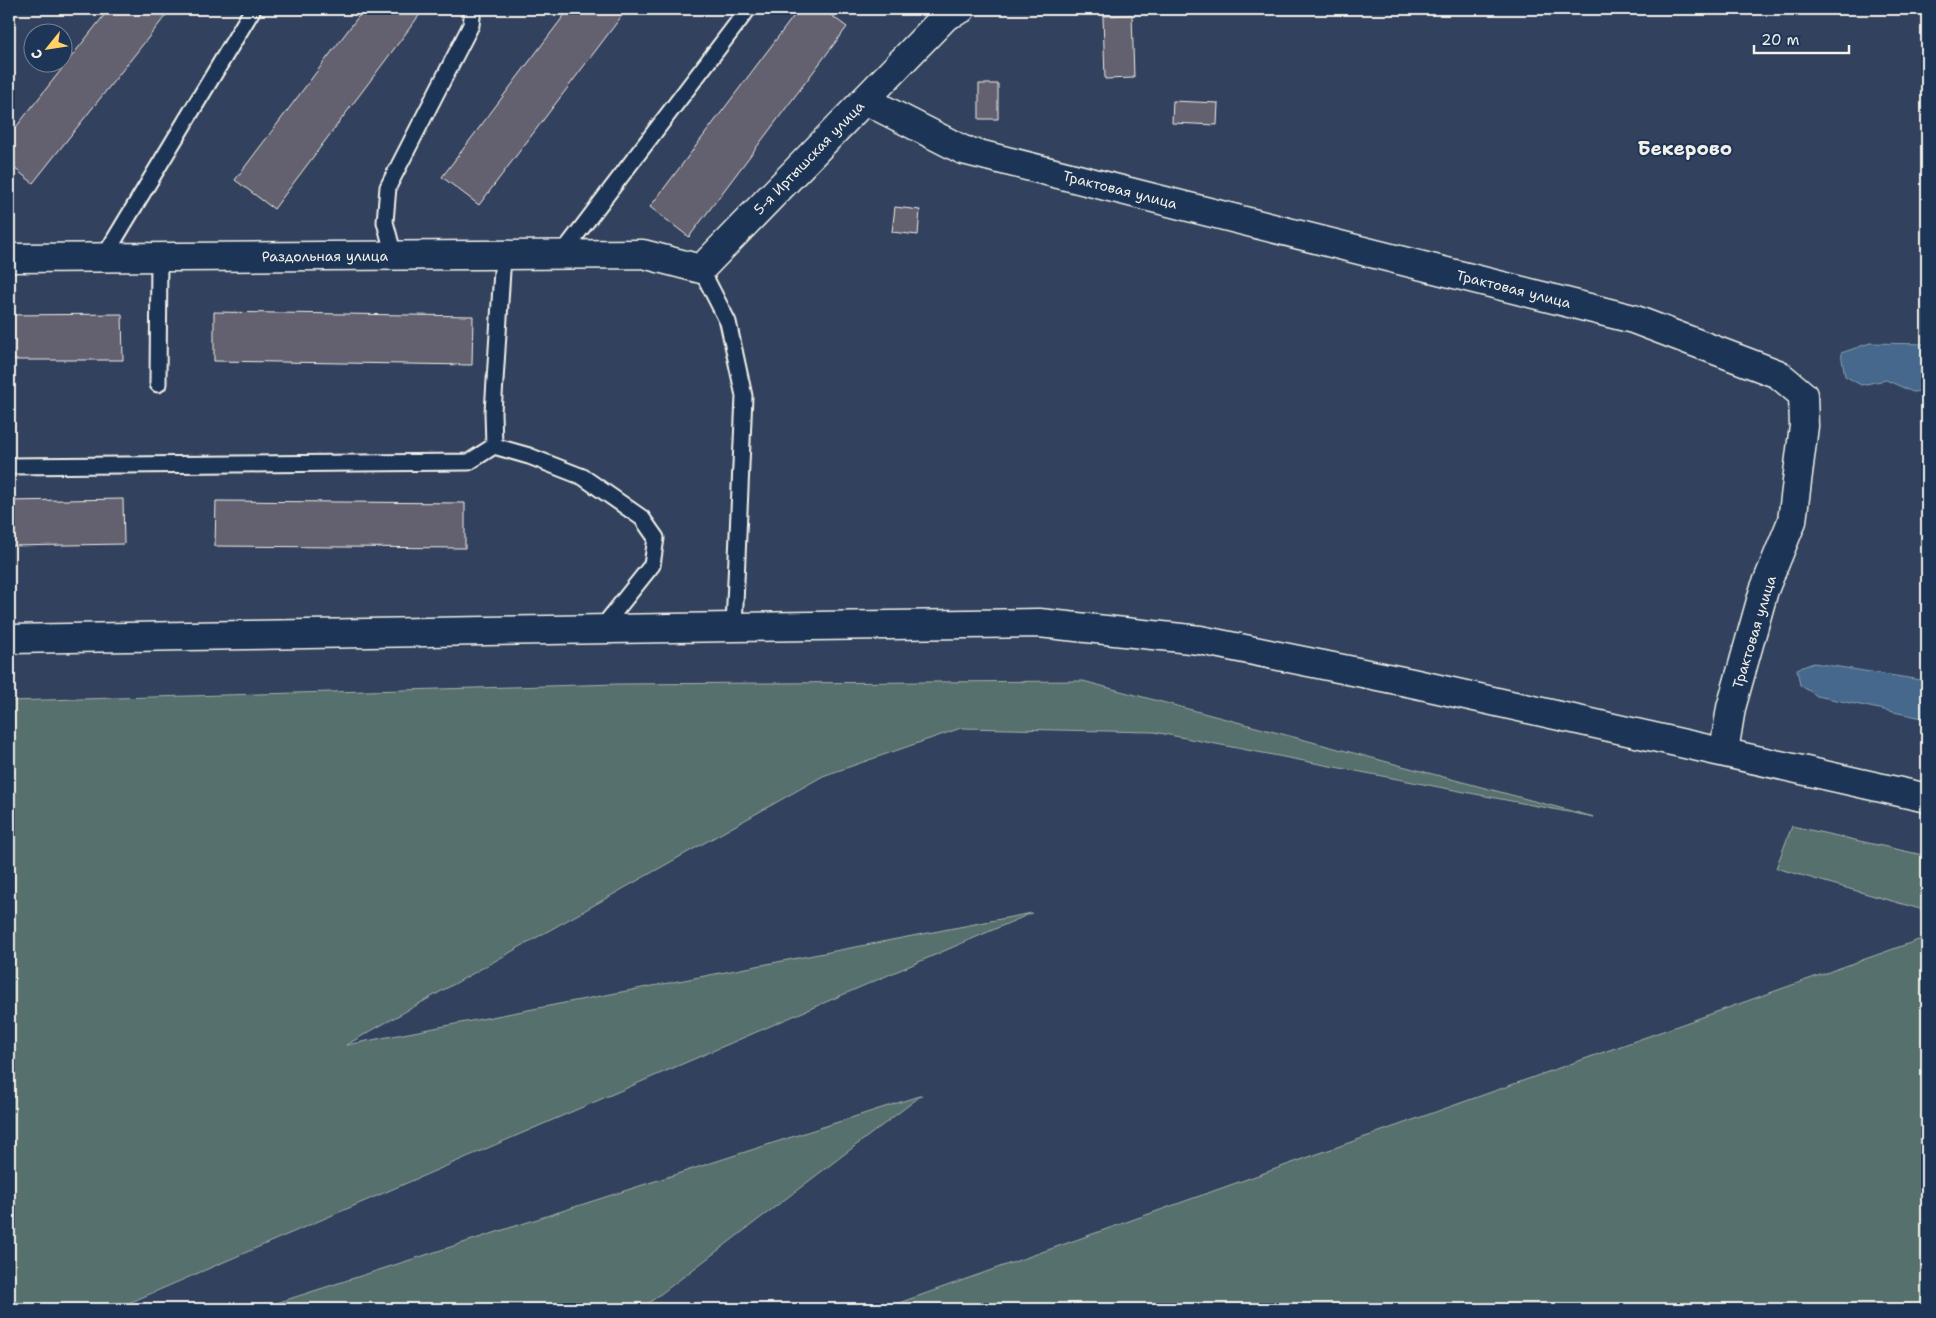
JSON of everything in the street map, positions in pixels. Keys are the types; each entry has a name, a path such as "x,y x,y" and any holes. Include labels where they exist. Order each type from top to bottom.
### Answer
{"street":[{"name":"5-я Иртышская улица","path":"701,269 946,16 961,9"},
{"name":"Трактовая улица","path":"865,100 963,150 1633,319 1778,374 1803,395 1804,426 1792,521 1764,590 1731,708 1724,751"},
{"name":"Раздольная улица","path":"9,258 643,254 701,269"},
{"path":"9,639 1039,624 1200,640 1412,683 1724,751 1927,798"}],"lane":[{"path":"104,257 253,9"},
{"path":"394,256 385,222 388,187 471,25 473,9"},
{"path":"561,255 748,9"},
{"path":"494,446 493,412 503,255"},
{"path":"158,384 159,257"},
{"path":"701,269 728,322 744,396 734,627"},
{"path":"9,466 469,462 494,446 529,456 583,477 642,518 656,538 652,565 601,629"}],"green space":[{"path":"1083,681 1594,817 1154,732 961,728 823,776 346,1045 1032,913 115,1309 9,1309 9,701 618,684"},
{"path":"1792,826 1927,856 1927,911 1776,868"},
{"path":"1927,937 1927,1309 882,1309"},
{"path":"922,1095 641,1309 258,1309"}],"water":[{"path":"1870,343 1927,344 1927,390 1913,392 1886,380 1861,385 1845,376 1841,353"},
{"path":"1814,663 1927,681 1927,719 1817,696 1800,685 1797,669"}],"building":[{"path":"109,9 171,9 33,183 9,164 9,136 59,72 72,72 72,56"},
{"path":"364,9 424,9 274,209 235,180"},
{"path":"569,9 627,9 479,205 442,177"},
{"path":"799,9 823,9 847,27 689,237 650,207"},
{"path":"1132,15 1134,78 1105,79 1103,16"},
{"path":"979,84 998,84 998,119 979,119"},
{"path":"1173,101 1218,103 1217,125 1172,123"},
{"path":"895,207 920,210 918,235 892,232"},
{"path":"214,312 473,316 472,365 214,361"},
{"path":"122,314 123,360 9,360 9,315"},
{"path":"123,499 124,544 9,546 9,501"},
{"path":"216,501 465,503 465,548 215,546"}],"district":[{"name":"Бекерово","path":"1685,148"}]}
